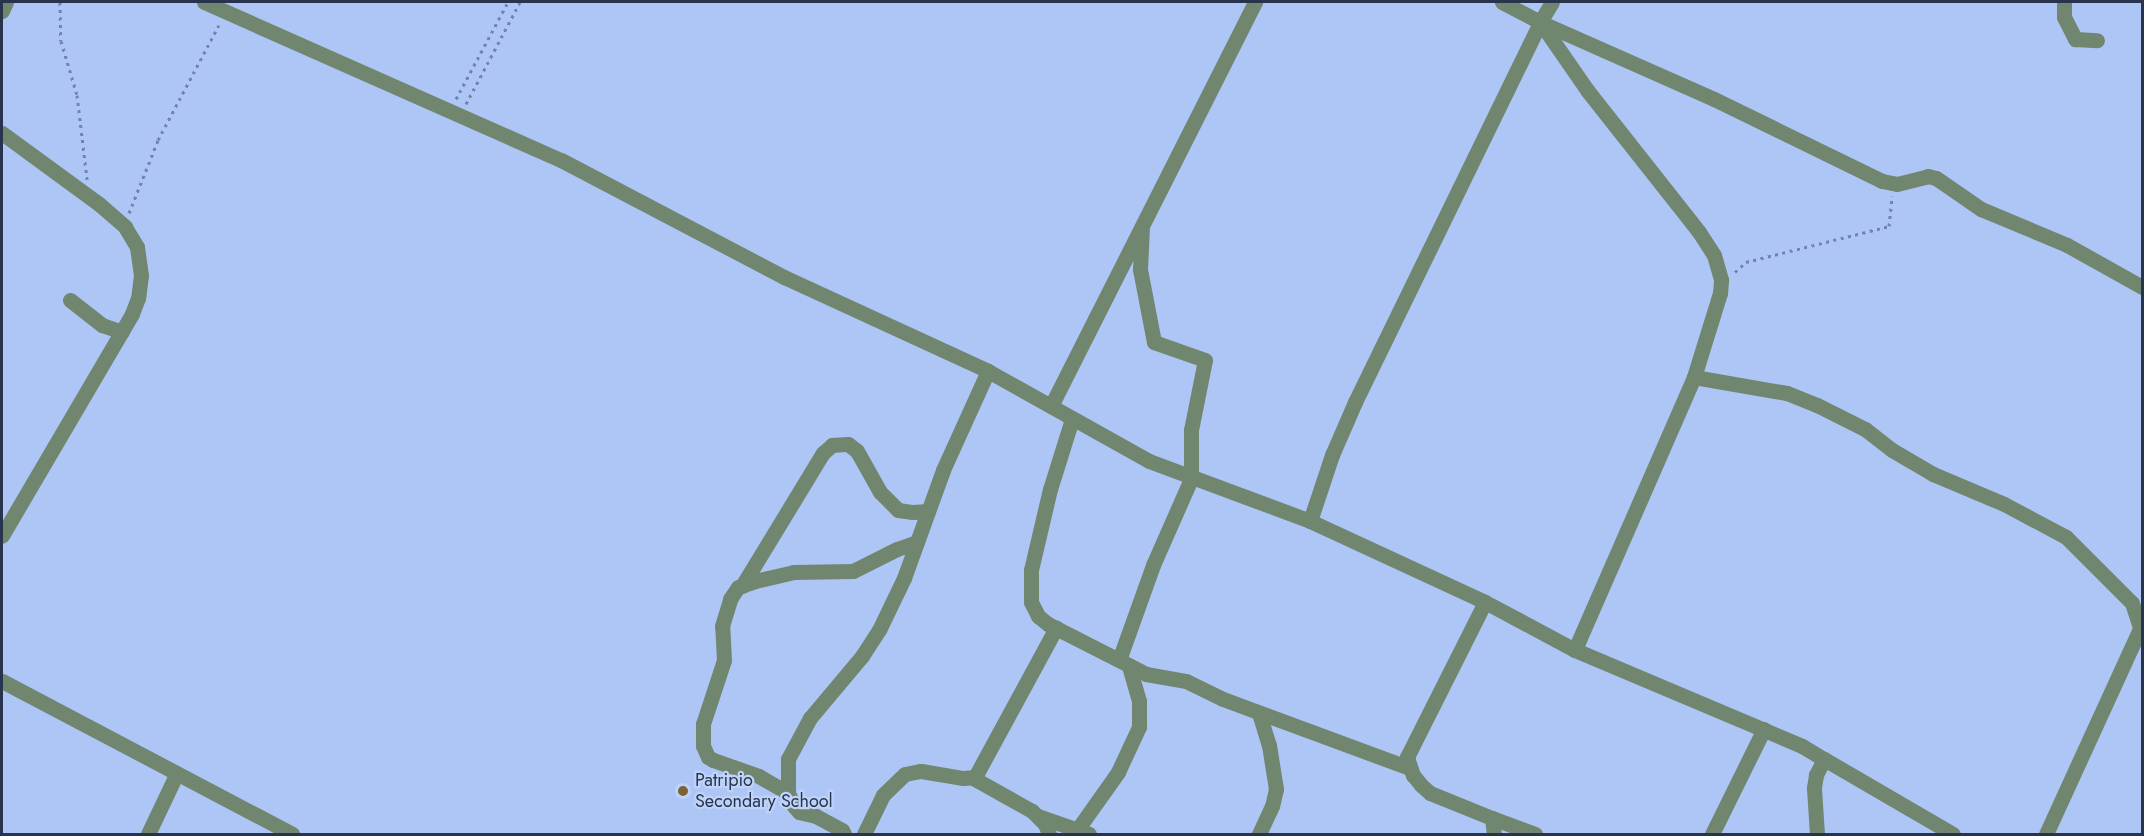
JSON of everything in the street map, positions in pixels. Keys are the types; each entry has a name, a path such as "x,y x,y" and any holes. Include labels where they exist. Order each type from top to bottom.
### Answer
{"street":[{"path":"2,11 6,2"},
{"path":"204,2 561,160 837,304 891,324 988,372 1116,445 1191,479 1310,521 1485,602 1575,650 1764,729 1824,759 1953,834"},
{"path":"1051,406 1255,2"},
{"path":"1502,2 1714,99 1882,181 1893,184 1928,176 1935,178 1981,209 2067,245 2142,287"},
{"path":"1310,521 1329,465 1355,402 1540,21 1552,2"},
{"path":"2064,2 2064,17 2075,39 2097,40"},
{"path":"1540,21 1587,90 1700,232 1714,255 1721,286 1694,377 1575,650"},
{"path":"2,133 87,195 125,227 137,247 141,275 138,298 122,332 3,528"},
{"path":"864,834 884,795 905,774 921,771 973,778 1038,816 1083,832 1118,772 1139,728 1139,701 1124,663 1153,565 1191,479 1191,430 1205,360 1154,342 1140,269 1142,226"},
{"path":"70,300 102,325 122,332"},
{"path":"844,834 842,830 816,816 799,813 788,793 788,761 795,743 810,718 874,638 904,578 928,511 988,372"},
{"path":"1694,377 1787,393 1865,429 1892,450 1934,474 2004,504 2066,537 2132,603 2141,625 2046,834"},
{"path":"1072,419 1050,489 1030,577 1033,609 1042,620 1146,674 1186,681 1259,713 1410,768"},
{"path":"788,793 759,776 713,760 708,756 704,746 703,724 724,660 723,619 730,599 742,586 823,453 832,445 848,444 857,451 880,492 898,510 913,513 928,511"},
{"path":"742,586 794,572 858,570 897,549 917,542"},
{"path":"1485,602 1409,747 1407,757 1416,781 1430,793 1535,834"},
{"path":"973,778 1056,628"},
{"path":"2,681 176,775 292,834"},
{"path":"1259,713 1269,745 1276,789 1272,806 1259,834"},
{"path":"1712,834 1764,729"},
{"path":"1817,834 1814,788 1816,775 1824,759"},
{"path":"148,834 176,775"},
{"path":"1038,816 1049,834"},
{"path":"1492,818 1494,834"}],"path":[{"path":"60,2 61,40 77,95 87,155 87,195"},
{"path":"455,113 508,2"},
{"path":"455,113 519,2"},
{"path":"125,227 158,140 226,13"},
{"path":"1721,286 1746,262 1889,226 1893,184"}],"place":[{"name":"Patripio Secondary School","path":"683,791"}]}
